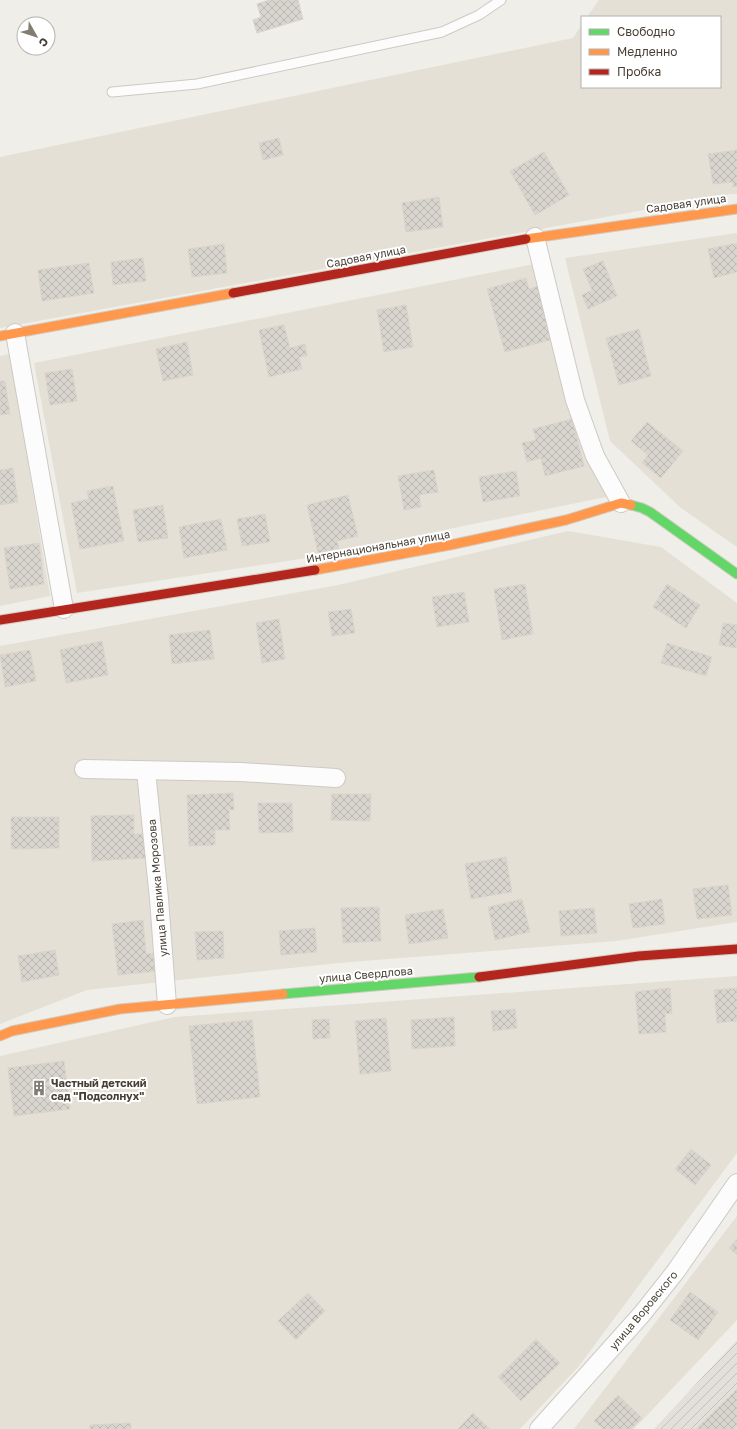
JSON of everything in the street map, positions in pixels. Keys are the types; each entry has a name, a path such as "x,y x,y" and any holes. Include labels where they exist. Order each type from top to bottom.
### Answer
{"street":[{"name":"Садовая улица","path":"8,335 535,237 737,208"},
{"path":"535,237 575,400 595,456 621,503 642,508 650,512 737,574"},
{"path":"8,335 64,609"},
{"name":"Интернациональная улица","path":"0,620 321,569 450,545 566,520 621,503"},
{"path":"84,769 240,772 336,778"},
{"name":"улица Павлика Морозова","path":"146,771 159,899 167,1005"},
{"name":"улица Свердлова","path":"0,1036 12,1031 120,1009 489,976 640,956 737,949"},
{"name":"улица Воровского","path":"539,1429 637,1320 676,1271 737,1183"}],"lane":[{"path":"112,92 197,84 442,32 479,15 501,0"}],"shaded area":[{"path":"599,0 737,0 737,194 0,328 0,157 573,38 581,26 581,88 721,88 721,16 588,16"},
{"path":"737,233 737,547 681,508 610,441 565,258"},
{"path":"539,263 566,382 606,497 307,558 77,593 34,363"},
{"path":"10,354 50,596 0,606 0,356"},
{"path":"568,531 661,547 737,603 737,922 616,941 338,963 87,990 0,1024 0,646 338,585"},
{"path":"737,976 737,1153 579,1366 520,1429 0,1429 0,1056 175,1017"},
{"path":"737,1216 737,1320 634,1429 574,1429"},
{"path":"737,1340 737,1429 654,1429"}],"building":[{"path":"269,0 298,0 303,19 257,33 253,20 261,17 257,4"},
{"path":"279,138 283,155 263,160 259,143"},
{"path":"737,150 737,186 733,187 733,182 713,184 708,154"},
{"path":"544,152 569,195 535,215 510,171"},
{"path":"439,197 443,227 406,232 402,203"},
{"path":"737,243 737,272 714,278 708,249"},
{"path":"224,244 227,273 192,277 188,249"},
{"path":"143,258 146,281 113,285 111,262"},
{"path":"603,261 617,296 588,309 582,295 592,290 583,269"},
{"path":"89,263 94,293 42,301 38,270"},
{"path":"526,278 529,289 539,286 554,339 505,352 487,289"},
{"path":"406,305 413,347 384,352 377,310"},
{"path":"284,325 290,348 305,344 307,356 299,357 302,369 269,377 259,330"},
{"path":"639,329 651,376 619,385 606,338"},
{"path":"187,342 193,375 163,381 156,349"},
{"path":"72,369 77,401 50,405 45,373"},
{"path":"0,381 5,381 10,414 0,415"},
{"path":"572,419 584,466 545,476 541,458 527,462 522,443 536,440 533,429"},
{"path":"647,422 683,451 661,478 642,463 648,455 631,441"},
{"path":"13,468 18,502 0,505 0,470"},
{"path":"434,470 438,492 419,495 421,507 404,510 398,476"},
{"path":"516,471 520,496 483,502 479,477"},
{"path":"113,486 124,541 80,549 71,503 89,499 87,491"},
{"path":"348,495 358,536 337,541 339,548 318,553 307,505"},
{"path":"163,505 168,538 138,542 133,510"},
{"path":"265,514 270,542 242,546 237,519"},
{"path":"221,519 227,550 184,558 179,527"},
{"path":"39,543 44,584 10,589 4,548"},
{"path":"525,584 533,634 502,640 494,589"},
{"path":"667,584 700,605 686,628 653,607"},
{"path":"464,592 469,622 437,627 432,597"},
{"path":"351,609 355,633 332,636 328,612"},
{"path":"279,619 285,659 262,663 256,623"},
{"path":"723,623 737,625 736,648 719,645"},
{"path":"210,630 214,659 172,664 169,635"},
{"path":"102,641 108,675 66,683 60,650"},
{"path":"667,643 712,657 706,676 661,663"},
{"path":"30,650 36,681 5,687 0,655"},
{"path":"233,793 234,810 229,810 230,830 215,830 215,845 189,846 187,795"},
{"path":"332,794 371,794 370,821 331,820"},
{"path":"258,803 292,803 293,832 259,833"},
{"path":"134,815 134,834 145,834 146,858 92,861 91,816"},
{"path":"11,817 59,817 59,848 11,849"},
{"path":"506,857 512,892 471,899 465,864"},
{"path":"728,885 732,915 697,919 693,889"},
{"path":"522,899 530,932 495,940 488,907"},
{"path":"662,899 665,924 633,928 629,904"},
{"path":"379,907 381,941 343,943 341,908"},
{"path":"594,908 597,933 561,936 559,911"},
{"path":"443,909 448,938 409,944 405,915"},
{"path":"143,920 146,954 156,953 158,971 118,975 112,924"},
{"path":"315,928 317,952 281,955 279,931"},
{"path":"223,931 224,958 197,960 195,932"},
{"path":"55,950 59,975 22,982 18,956"},
{"path":"670,988 672,1013 665,1014 666,1032 639,1034 635,992"},
{"path":"737,988 737,1021 717,1023 714,990"},
{"path":"515,1009 517,1028 493,1031 491,1011"},
{"path":"454,1017 455,1046 412,1049 411,1020"},
{"path":"386,1018 391,1071 360,1074 355,1021"},
{"path":"329,1019 330,1038 313,1039 312,1020"},
{"path":"252,1020 260,1097 197,1104 189,1026"},
{"name":"Частный детский сад \"Подсолнух\"","path":"64,1061 70,1109 14,1116 8,1068"},
{"path":"691,1149 711,1165 695,1185 675,1169"},
{"path":"737,1239 737,1255 729,1248"},
{"path":"690,1292 718,1312 698,1340 670,1320"},
{"path":"308,1293 325,1311 296,1340 278,1321"},
{"path":"536,1339 560,1363 521,1401 498,1377"},
{"path":"737,1389 737,1426 734,1429 696,1429"},
{"path":"618,1395 642,1418 631,1429 603,1429 594,1421"},
{"path":"473,1413 490,1429 458,1429"},
{"path":"131,1423 131,1429 90,1429 90,1425"}],"traffic: fast":[{"path":"631,505 650,512 737,574"},
{"path":"283,994 479,977"}],"traffic: slow":[{"path":"526,239 737,209"},
{"path":"0,336 233,293"},
{"path":"315,570 450,545 566,520 621,503 631,505"},
{"path":"0,1036 12,1031 120,1009 283,994"}],"traffic: jam":[{"path":"233,293 526,239"},
{"path":"0,620 315,570"},
{"path":"479,977 639,956 737,949"}],"place":[{"name":"Частный детский сад \"Подсолнух\"","path":"39,1088"}]}
